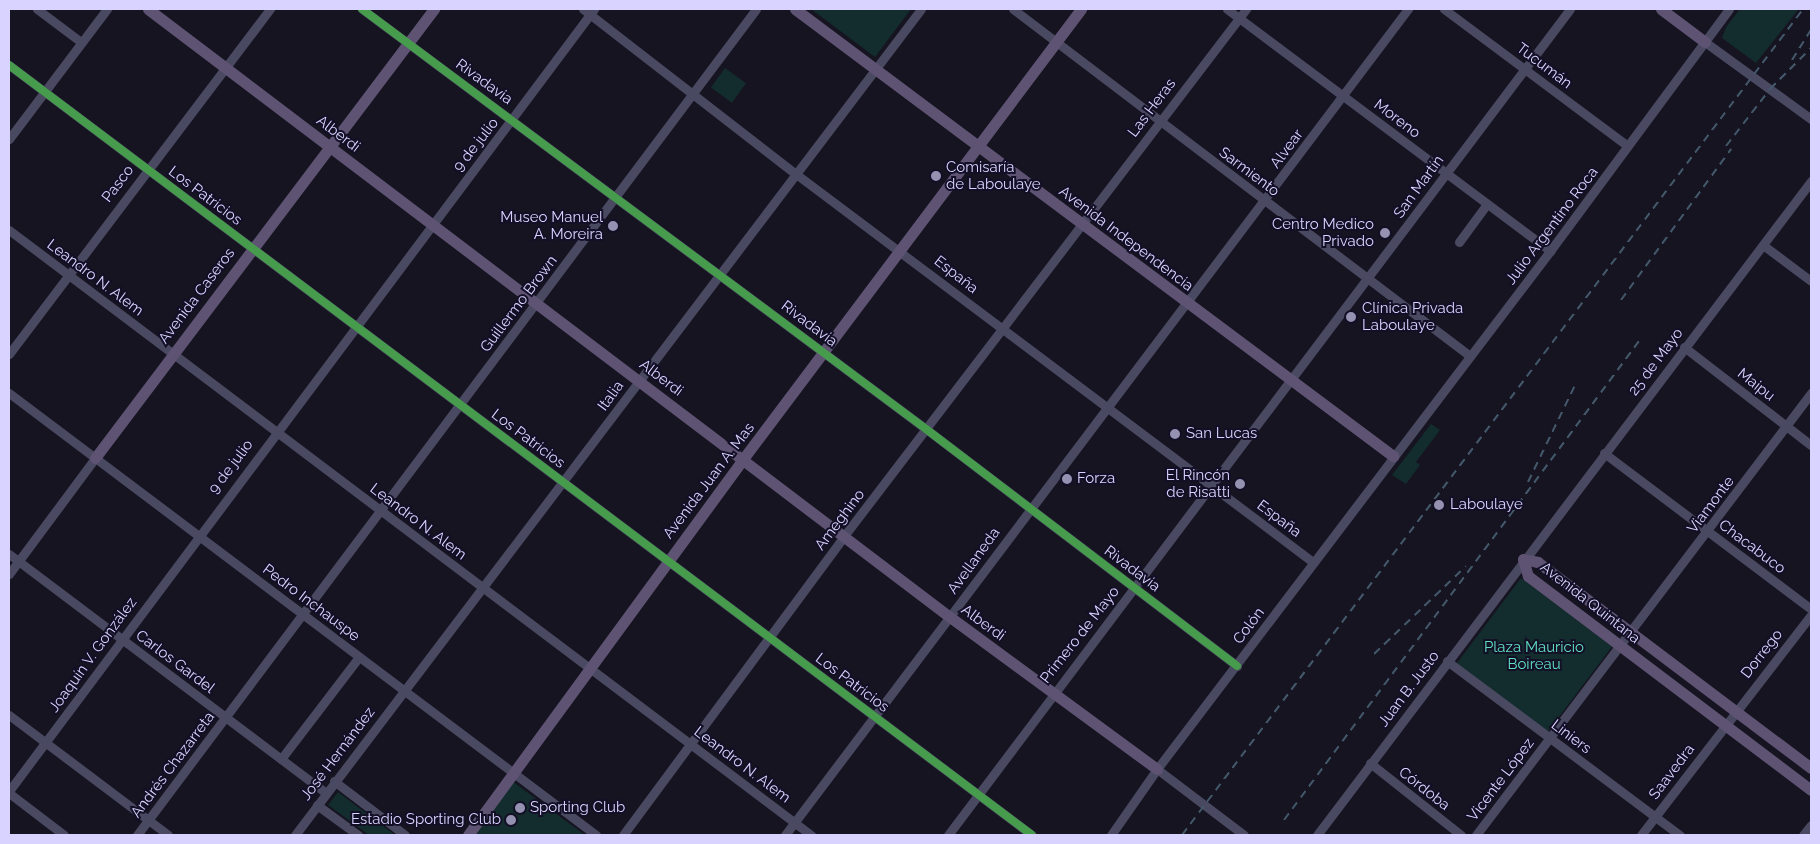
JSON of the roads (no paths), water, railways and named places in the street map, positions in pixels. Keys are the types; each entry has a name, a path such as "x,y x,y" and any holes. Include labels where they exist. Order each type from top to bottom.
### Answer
{"main road":[{"name":"Alberdi","path":"148,9 950,617 1157,769"},
{"name":"Avenida Caseros","path":"95,458 434,9"},
{"name":"Avenida Independencia","path":"795,9 1291,383 1392,456"},
{"name":"Avenida Juan A. Mas","path":"468,835 668,561 1081,9"},
{"path":"1661,9 1705,42"},
{"name":"Avenida Quintana","path":"1522,559 1538,562 1811,768"},
{"name":"Avenida Quintana","path":"1522,559 1528,576 1811,790"}],"street":[{"path":"37,9 82,42"},
{"path":"9,139 108,9"},
{"name":"Pasco","path":"9,354 147,169 270,9"},
{"name":"Rivadavia","path":"362,9 926,428 1236,666"},
{"name":"Guillermo Brown","path":"303,614 756,9"},
{"name":"Italia","path":"403,690 564,483 719,274 921,9"},
{"name":"Sarmiento","path":"1012,9 1470,356"},
{"name":"Moreno","path":"1228,9 1550,251"},
{"name":"Las Heras","path":"1082,224 1246,9"},
{"name":"Alvear","path":"1186,303 1265,202 1408,9"},
{"name":"Tucumán","path":"1444,9 1628,146"},
{"name":"San Martín","path":"1291,383 1570,9"},
{"name":"Julio Argentino Roca","path":"1392,456 1550,251 1729,9"},
{"name":"España","path":"589,10 796,174 901,249 1314,562"},
{"name":"9 de julio","path":"198,535 432,224 513,120 589,10"},
{"path":"1705,42 1811,119"},
{"name":"Los Patricios","path":"9,66 1032,835"},
{"name":"25 de Mayo","path":"1522,559 1811,181"},
{"path":"1459,242 1487,204"},
{"name":"Ameghino","path":"623,835 844,536 1082,224"},
{"name":"Leandro N. Alem","path":"9,230 812,835"},
{"path":"1763,245 1811,282"},
{"name":"Avellaneda","path":"785,835 1186,303"},
{"name":"Maipu","path":"1684,347 1811,445"},
{"name":"Primero de Mayo","path":"948,835 1053,692 1291,383"},
{"name":"Pedro Inchauspe","path":"9,393 596,835"},
{"name":"Viamonte","path":"1620,645 1811,393"},
{"name":"Chacabuco","path":"1604,454 1811,609"},
{"name":"Colón","path":"1111,835 1157,769 1392,456"},
{"path":"9,574 95,458"},
{"name":"Joaquín V. González","path":"9,792 198,535"},
{"name":"Carlos Gardel","path":"9,554 325,792"},
{"name":"Juan B. Justo","path":"1317,835 1522,559"},
{"name":"Andrés Chazarreta","path":"137,835 303,614"},
{"name":"Dorrego","path":"1724,726 1811,615"},
{"name":"Vicente López","path":"1476,835 1620,645"},
{"path":"281,759 359,657"},
{"name":"Liniers","path":"1447,661 1680,835"},
{"name":"José Hernández","path":"295,835 325,792 403,690"},
{"path":"9,715 168,835"},
{"name":"Saavedra","path":"1642,835 1724,726"},
{"name":"Córdoba","path":"1370,764 1461,835"},
{"path":"1157,769 1244,835"},
{"path":"334,781 405,835"},
{"path":"9,792 64,835"},
{"path":"317,805 358,835"},
{"path":"1803,835 1811,825"}],"railway":[{"path":"1182,835 1803,9"},
{"path":"1792,60 1811,29"},
{"path":"1726,146 1770,89 1811,48"},
{"path":"1621,300 1731,149"},
{"path":"1284,820 1642,337"},
{"path":"1528,482 1575,385"},
{"path":"1374,654 1466,566"}],"place":[{"name":"Comisaría de Laboulaye","path":"936,176"},
{"name":"Museo Manuel A. Moreira","path":"613,226"},
{"name":"Centro Medico Privado","path":"1385,233"},
{"name":"Clínica Privada Laboulaye","path":"1351,317"},
{"name":"San Lucas","path":"1175,434"},
{"name":"Forza","path":"1067,479"},
{"name":"El Rincón de Risatti","path":"1240,484"},
{"name":"Laboulaye","path":"1439,505"},
{"name":"Sporting Club","path":"520,808"},
{"name":"Estadio Sporting Club","path":"511,820"}],"park label":[{"name":"Plaza Mauricio Boireau","path":"1534,656"}]}
